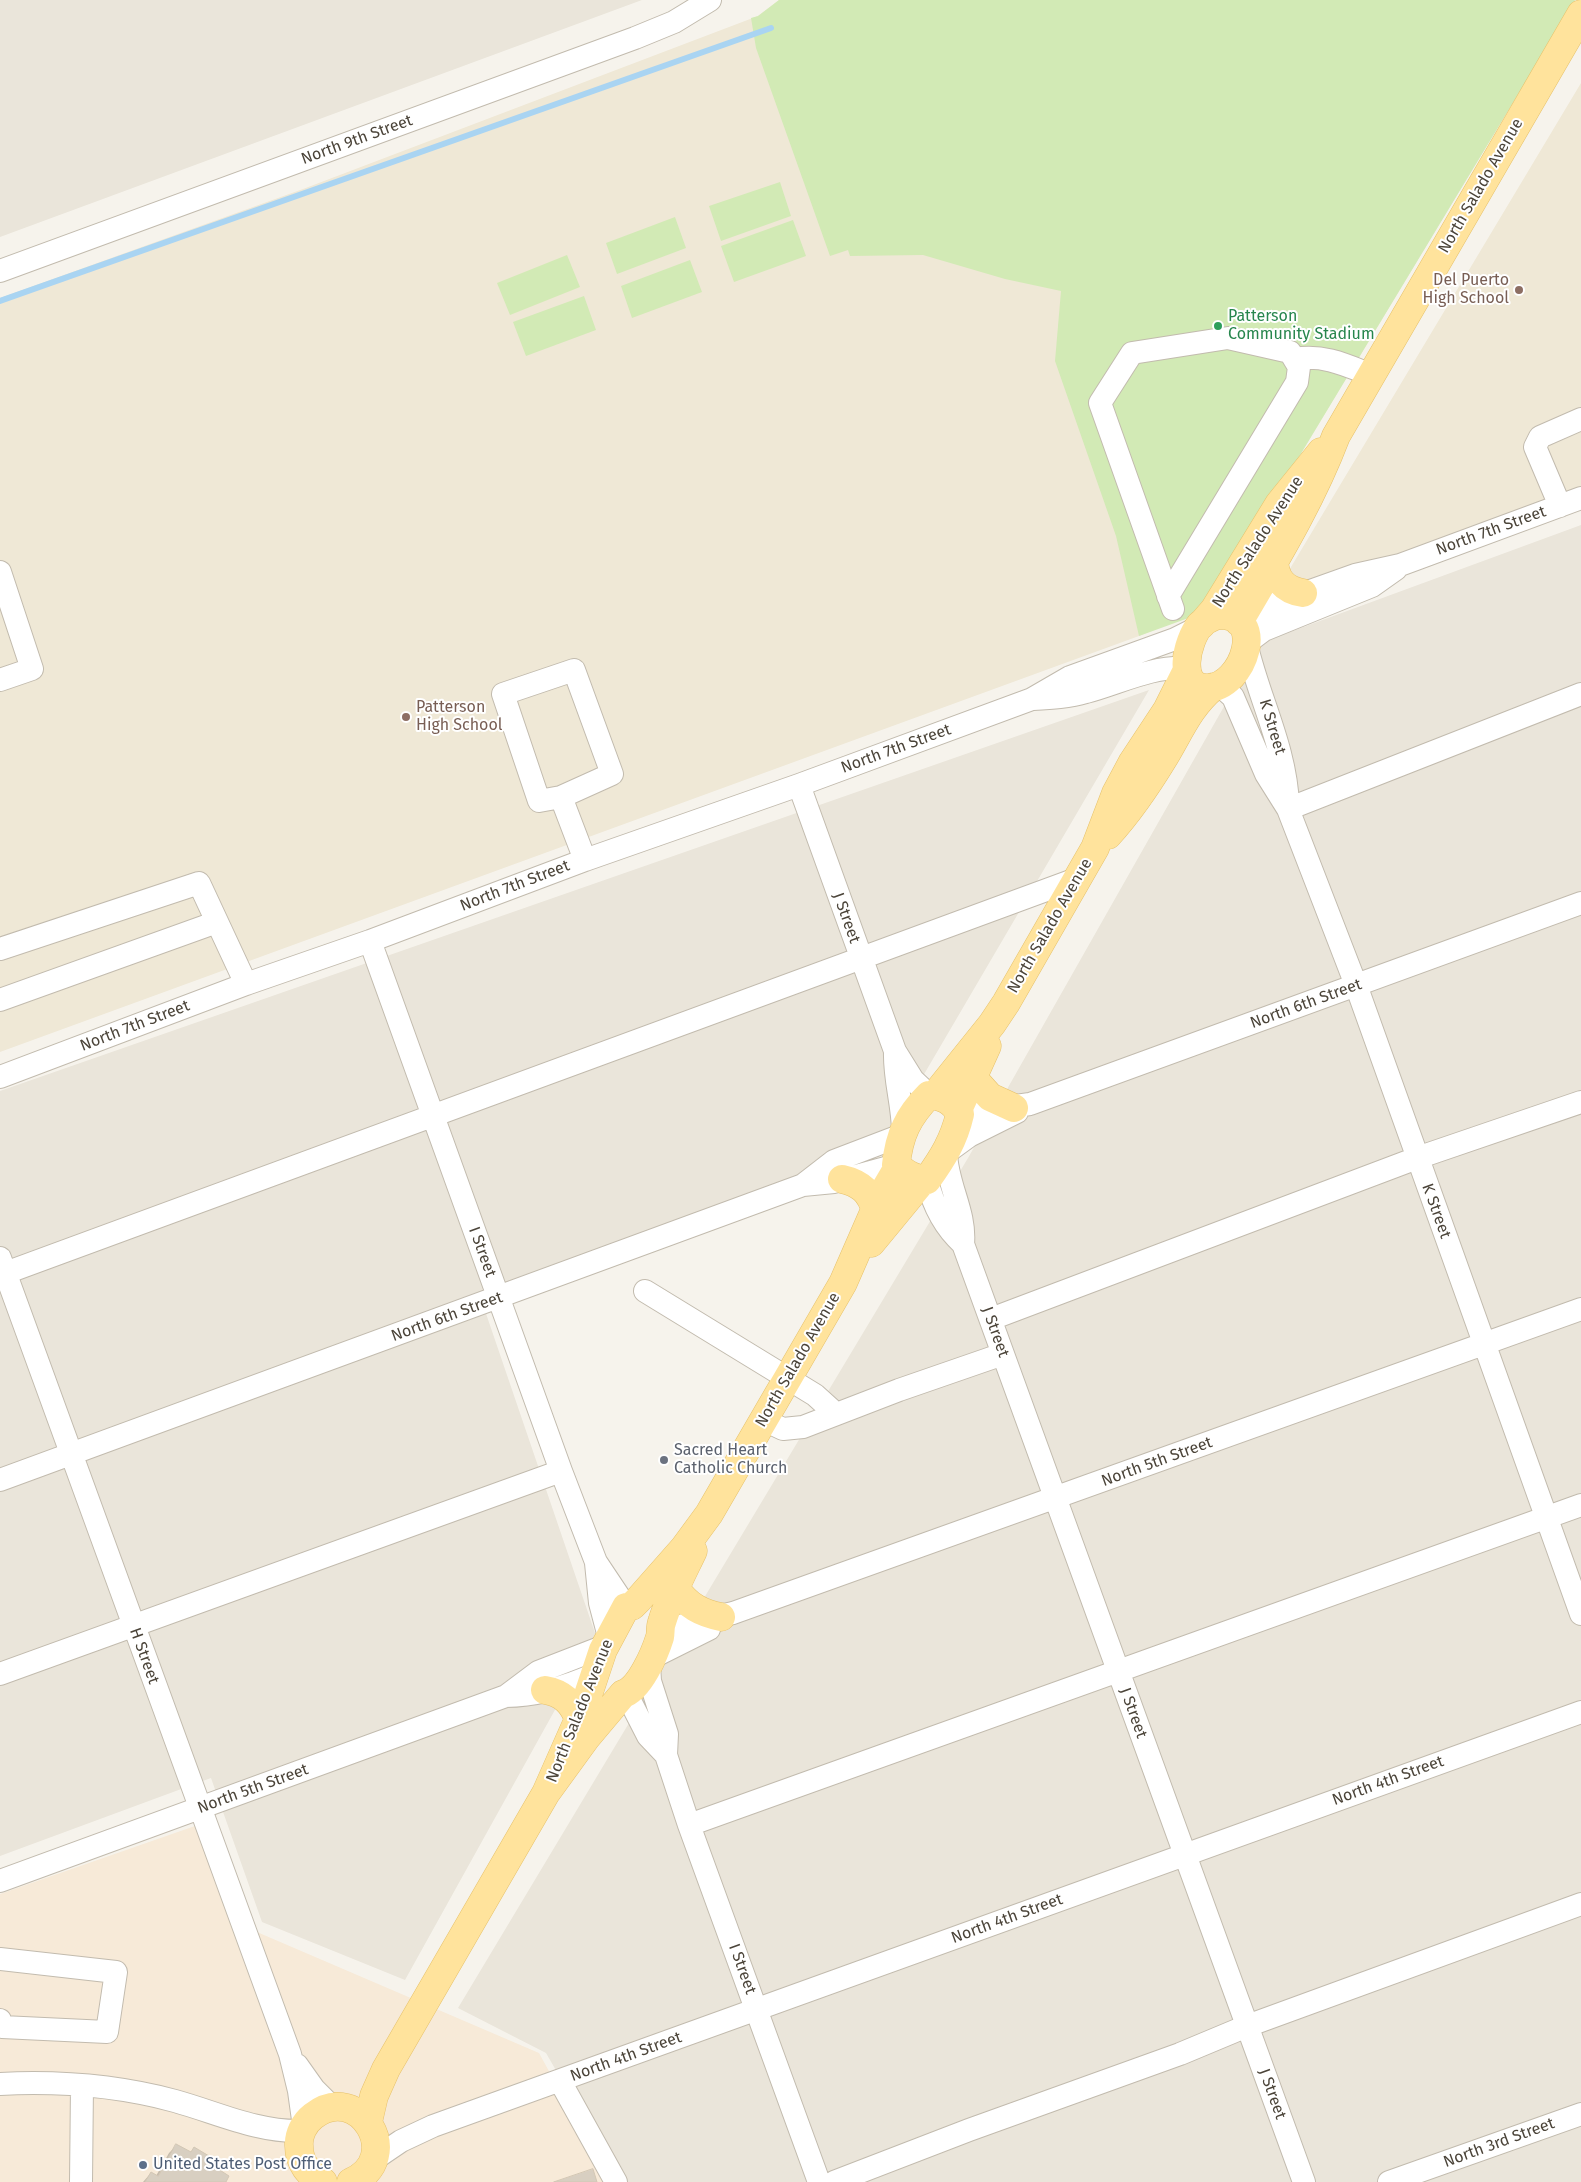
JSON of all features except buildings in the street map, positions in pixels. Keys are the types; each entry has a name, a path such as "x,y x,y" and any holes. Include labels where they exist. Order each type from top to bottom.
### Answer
{"main road":[{"name":"North Salado Avenue","path":"1244,634 1274,560 1308,500 1336,436 1581,14"},
{"name":"North Salado Avenue","path":"1200,626 1214,610 1292,485 1336,436"},
{"path":"1274,560 1274,569 1282,584 1295,592 1303,593"},
{"path":"1223,615 1230,616 1244,634 1239,665 1232,675 1214,686 1201,687 1195,684 1187,669 1191,640 1200,626 1211,618 1223,615"},
{"name":"North Salado Avenue","path":"843,1283 881,1196 897,1166 902,1133 914,1112 932,1095 992,1024 1006,1003 1079,878 1095,848 1116,794 1132,763 1167,710 1187,669"},
{"name":"North Salado Avenue","path":"1095,848 1136,800 1165,755 1186,716 1202,696 1214,686"},
{"name":"North Salado Avenue","path":"546,1793 579,1720 607,1642 629,1606 684,1548 709,1514 843,1283 877,1234 925,1180 946,1153 953,1138 959,1112 1006,1003"},
{"path":"973,1078 990,1097 1022,1106"},
{"path":"932,1095 946,1099 959,1112"},
{"path":"897,1166 917,1179 925,1180"},
{"path":"842,1179 863,1188 873,1201 875,1210"},
{"name":"North Salado Avenue","path":"369,2124 374,2096 386,2069 546,1793 580,1745 624,1694 656,1644 676,1589 709,1514"},
{"path":"676,1589 691,1606 710,1615 727,1615"},
{"path":"545,1690 557,1693 566,1699 576,1712 579,1720"},
{"name":"North Salado Avenue","path":"302,2129 318,2112 335,2107 365,2092 386,2069"},
{"path":"335,2107 357,2112 369,2124 376,2141 368,2172"},
{"path":"302,2129 298,2146 311,2176"}],"street":[{"name":"North 9th Street","path":"0,270 635,38 674,22 710,0"},
{"path":"1228,338 1290,352 1295,359 1299,367 1297,382 1170,602 1100,403 1132,353 1228,338"},
{"path":"1295,359 1314,357 1328,359 1371,375"},
{"path":"1560,506 1535,447 1540,437 1581,419"},
{"name":"North 7th Street","path":"1244,634 1260,610 1371,570 1400,565 1581,498"},
{"name":"North 7th Street","path":"1244,634 1264,630 1372,586 1400,565"},
{"path":"0,572 32,669 0,680"},
{"name":"North 7th Street","path":"3,1070 370,941 585,860 799,785 1032,699 1070,676 1175,639 1200,626"},
{"name":"K Street","path":"1244,634 1277,740 1287,789 1288,809"},
{"name":"North 7th Street","path":"1032,699 1066,697 1156,670 1187,669"},
{"path":"574,670 612,774 561,797 539,801 503,694 574,670"},
{"name":"K Street","path":"1214,686 1223,688 1233,697 1266,774 1288,809 1356,985 1581,1614"},
{"path":"1288,809 1581,694"},
{"name":"J Street","path":"799,785 895,1051 913,1080 932,1095"},
{"path":"561,797 585,860"},
{"path":"2,1268 433,1115 1079,878"},
{"path":"0,949 199,882 246,984"},
{"name":"North 6th Street","path":"946,1153 969,1136 1022,1106 1581,903"},
{"path":"0,1000 217,922"},
{"name":"I Street","path":"370,941 561,1471 596,1562 600,1603 607,1642"},
{"name":"J Street","path":"895,1051 895,1078 902,1113 902,1133"},
{"path":"991,1320 1417,1158 1581,1102"},
{"name":"North 6th Street","path":"959,1112 1022,1106"},
{"path":"803,1185 834,1161 902,1133"},
{"name":"J Street","path":"946,1153 947,1170 964,1224 963,1244 1304,2182"},
{"name":"North 6th Street","path":"0,1480 803,1185 824,1184 897,1166"},
{"name":"J Street","path":"925,1180 945,1225 963,1244"},
{"name":"H Street","path":"2,1268 290,2054 299,2091 302,2129"},
{"path":"645,1291 788,1378 814,1395 836,1414"},
{"name":"North 5th Street","path":"656,1644 690,1623 727,1615 1581,1309"},
{"path":"764,1420 783,1429 803,1426 1003,1354"},
{"path":"0,1674 561,1471"},
{"path":"689,1825 1581,1505"},
{"name":"I Street","path":"596,1562 629,1606"},
{"path":"629,1606 649,1610 656,1644"},
{"name":"North 5th Street","path":"506,1696 515,1687 538,1672 607,1642"},
{"name":"I Street","path":"656,1644 650,1681 667,1734 666,1755 689,1825 819,2182"},
{"path":"594,1678 605,1690 624,1694"},
{"name":"North 5th Street","path":"0,1881 506,1696 528,1694 594,1678"},
{"name":"I Street","path":"624,1694 648,1736 666,1755"},
{"name":"North 4th Street","path":"368,2172 401,2141 433,2126 1581,1712"},
{"path":"834,2182 968,2130 1180,2054 1247,2026 1581,1904"},
{"path":"0,1959 116,1972 107,2032 2,2026 0,2020"},
{"name":"H Street","path":"290,2054 309,2082 335,2107"},
{"path":"560,2081 616,2182"},
{"path":"0,2084 30,2082 82,2085 174,2101 249,2125 275,2131 302,2129"},
{"path":"81,2182 82,2085"},
{"name":"North 3rd Street","path":"1389,2182 1581,2114"},
{"name":"North 4th Street","path":"369,2124 399,2130 433,2126"},
{"path":"249,2125 279,2143 311,2176"}],"shaded area":[{"path":"0,0 642,0 0,237"},
{"path":"779,0 1575,0 1207,608 1139,636 0,1052 0,298 303,189 758,16"},
{"name":"Del Puerto High School","path":"1581,83 1581,497 1270,602"},
{"path":"1581,525 1581,2182 620,2182 546,2053 458,2008 968,1158 1260,643"},
{"path":"1149,690 875,1158 479,1293 596,1636 405,1980 262,1922 211,1778 0,1856 0,1091"},
{"path":"195,1826 229,1920 539,2053 610,2182 0,2182 0,1894"}],"green space":[{"name":"Patterson Community Stadium","path":"779,0 1575,0 1215,596 1194,616 1139,636 1116,536 1055,361 1061,291 1005,279 923,255 850,256 848,250 830,256 756,48 751,18 758,16"},
{"path":"780,182 791,216 721,241 709,206"},
{"path":"675,217 686,248 617,274 606,243"},
{"path":"793,220 806,256 734,282 721,246"},
{"path":"567,255 580,287 510,315 497,283"},
{"path":"690,260 702,292 632,318 621,286"},
{"path":"584,296 596,330 526,356 513,322"}],"waterway":[{"path":"0,301 771,28"}],"place":[{"name":"Del Puerto High School","path":"1519,290"},
{"name":"Patterson Community Stadium","path":"1218,326"},
{"name":"Patterson High School","path":"406,717"},
{"name":"Sacred Heart Catholic Church","path":"664,1460"},
{"name":"United States Post Office","path":"143,2165"}]}
